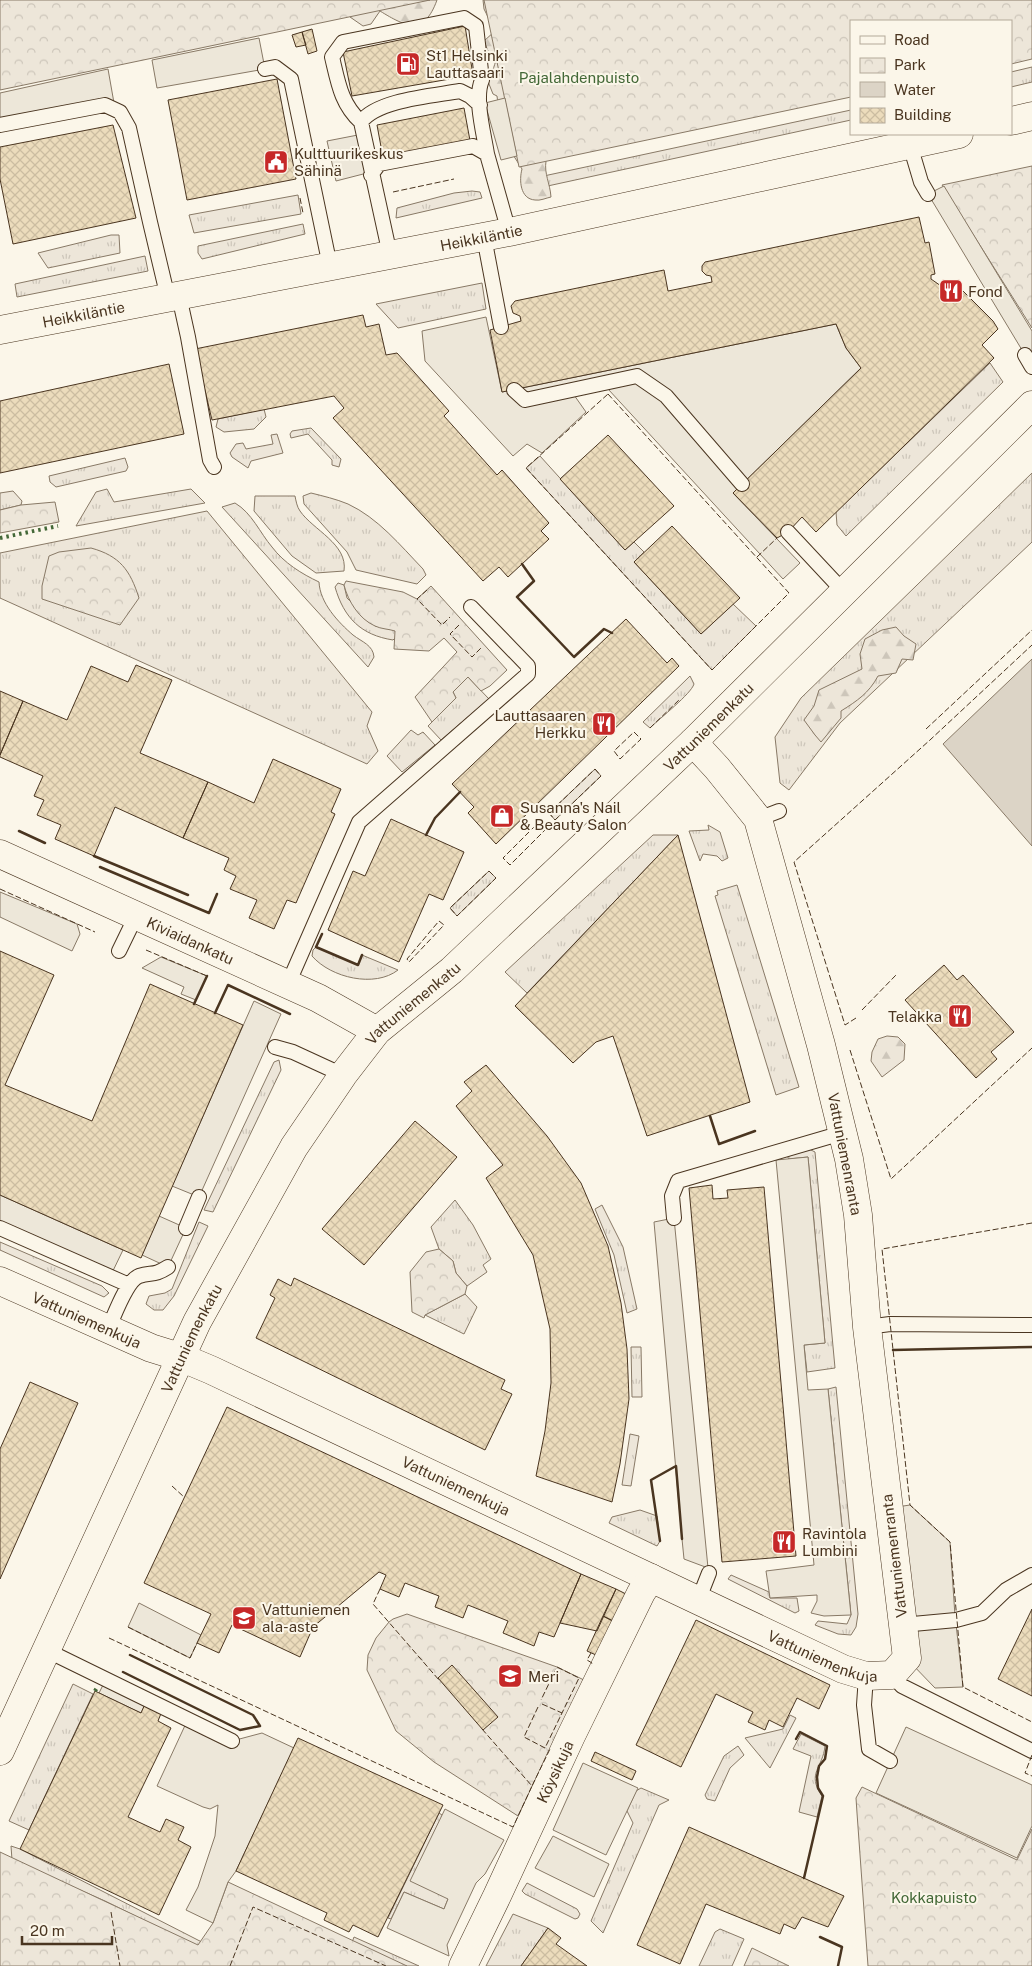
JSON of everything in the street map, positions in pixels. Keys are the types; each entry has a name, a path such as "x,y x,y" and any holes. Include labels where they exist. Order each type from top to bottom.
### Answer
{"street":[{"path":"1012,121 1032,116"},
{"name":"Heikkiläntie","path":"0,330 496,235 955,135"},
{"name":"Vattuniemenkatu","path":"0,1751 180,1357 216,1284 294,1147 343,1075 377,1032 452,970 693,742 1032,405"},
{"name":"Vattuniemenranta","path":"693,742 717,768 768,815 849,1159 858,1214 867,1327 902,1625 888,1669"},
{"name":"Kiviaidankatu","path":"0,854 318,998 377,1032"},
{"name":"Vattuniemenkuja","path":"0,1281 151,1348 180,1357 220,1374 488,1499 843,1669 888,1669"},
{"name":"Köysikuja","path":"459,1961 501,1888 571,1736 650,1578"}],"lane":[{"path":"390,255 371,175 361,122 352,114 342,98 332,57 344,42 450,19 464,18 476,26 482,80 479,88 480,105 496,235 500,327"},
{"path":"265,69 275,67 291,79 330,266"},
{"path":"361,122 367,114 382,106 460,91 470,96 480,105"},
{"path":"0,125 105,105 120,112 129,128 150,222 173,297 188,337 210,460 214,467"},
{"path":"910,145 921,182 928,194"},
{"path":"371,175 379,164 473,146 487,154"},
{"path":"514,390 525,400 637,376 666,396 742,484"},
{"path":"788,532 845,593"},
{"path":"288,984 359,822 528,674 528,666 471,607"},
{"path":"119,951 136,916"},
{"path":"276,1047 293,1052 343,1075"},
{"path":"674,1218 672,1196 678,1181 842,1133"},
{"path":"186,1228 200,1197"},
{"path":"0,1228 129,1285"},
{"path":"108,1329 129,1285 137,1277 158,1274 168,1267"},
{"path":"867,1327 890,1324 1032,1325"},
{"path":"698,1601 709,1573"},
{"path":"902,1625 956,1620 982,1613 1006,1590 1032,1575"},
{"path":"46,1650 232,1741"},
{"path":"890,1761 869,1749 864,1705 888,1669 902,1686 1032,1751"}],"green space":[{"path":"0,0 430,0 0,90"},
{"path":"362,0 437,0 432,11 420,24 406,24 380,11 371,24 363,26 350,17 350,8"},
{"path":"483,0 530,0 546,170 551,197 539,200 530,199 522,188 522,169 510,150 497,96 493,94 487,79 493,71 498,55 490,56 484,41 495,31 484,9"},
{"name":"Pajalahdenpuisto","path":"484,0 1032,0 1032,59 1012,64 1012,20 850,20 850,97 519,167"},
{"path":"1032,67 1032,82 1012,87 1012,72"},
{"path":"850,110 850,120 543,187 539,177"},
{"path":"1032,166 1032,328 942,185"},
{"path":"480,192 482,198 396,218 397,208 454,193"},
{"path":"298,195 301,214 194,233 189,215"},
{"path":"303,224 305,234 202,259 198,253 198,246"},
{"path":"111,235 119,235 120,253 48,268 38,253"},
{"path":"145,256 148,271 17,297 15,284"},
{"path":"482,283 486,309 398,328 376,304"},
{"path":"990,363 1003,382 846,536 837,525 836,512"},
{"path":"264,409 266,417 254,429 224,432 216,427 218,419"},
{"path":"311,428 341,459 339,467 332,465 332,460 308,434 291,438 290,434 292,431"},
{"path":"277,434 283,453 251,461 248,468 232,457 230,453 236,444 243,443 246,449 273,444 271,435"},
{"path":"540,456 625,550 634,542 644,552 634,562 701,634 733,604 756,626 712,670 526,468"},
{"path":"125,458 128,467 126,471 56,487 50,482 49,476"},
{"path":"1032,473 1032,542 840,723 789,790 780,783 775,737 801,698"},
{"path":"107,489 114,502 191,489 205,503 76,526 96,492"},
{"path":"13,491 22,501 21,505 0,510 0,493"},
{"path":"311,493 348,504 379,524 423,569 426,575 417,584 356,570 347,552 304,504 303,496"},
{"path":"255,496 295,496 300,511 341,553 344,561 344,571 316,573 292,556 254,511"},
{"path":"55,502 59,522 0,533 0,510 21,505"},
{"path":"235,503 246,512 282,558 300,572 319,582 326,605 331,612 347,630 372,649 374,657 368,667 222,507"},
{"path":"207,511 372,712 367,726 378,751 367,764 0,598 0,553"},
{"path":"91,548 117,560 128,572 136,588 139,598 120,625 42,599 42,586 49,556 59,552"},
{"path":"346,581 403,592 417,599 431,586 507,670 490,686 481,691 468,677 453,692 456,698 432,722 415,697 457,652 444,638 429,651 394,649 395,631 375,626 359,614 351,603 346,591 344,585"},
{"path":"338,583 344,585 347,598 375,626 395,630 396,637 393,640 382,638 355,623 343,608 335,587"},
{"path":"896,627 904,636 916,644 913,660 902,659 896,673 878,676 862,696 841,711 841,718 821,742 804,720 814,706 819,690 862,669 860,654 865,639 882,630"},
{"path":"690,676 694,684 681,700 650,728 643,722"},
{"path":"468,677 489,699 441,740 428,726 456,698 453,692"},
{"path":"411,730 418,735 423,732 435,745 402,772 387,756"},
{"path":"595,769 601,776 555,820 549,813"},
{"path":"708,825 720,832 728,858 722,861 717,856 703,854 700,861 689,831 709,830"},
{"path":"653,835 678,835 527,993 505,972"},
{"path":"489,871 496,878 457,916 450,908"},
{"path":"737,885 799,1087 776,1095 715,896 718,895 717,891"},
{"path":"316,947 358,965 362,955 398,970 378,979 354,978 341,975 320,964 312,956 313,950"},
{"path":"887,1036 898,1037 905,1044 904,1060 882,1077 871,1061 872,1052 878,1039"},
{"path":"279,1060 281,1070 213,1212 204,1210 274,1062"},
{"path":"809,1149 815,1152 835,1368 807,1372 804,1345 825,1343 808,1157 789,1159 787,1156"},
{"path":"455,1200 473,1225 491,1259 483,1265 487,1272 467,1286 456,1273 453,1261 439,1249 431,1227"},
{"path":"602,1205 623,1247 637,1309 627,1313 614,1255 595,1209"},
{"path":"199,1222 208,1226 174,1296 163,1310 154,1310 146,1304 149,1296 165,1293 172,1289"},
{"path":"0,1242 102,1286 109,1293 104,1297 0,1250"},
{"path":"439,1249 453,1261 456,1273 467,1286 465,1294 425,1315 424,1318 412,1312 410,1272 426,1252"},
{"path":"465,1294 477,1307 464,1334 425,1315"},
{"path":"631,1347 641,1347 642,1397 632,1397"},
{"path":"836,1387 858,1614 856,1627 851,1635 838,1634 815,1625 818,1621 847,1624 851,1615 828,1389"},
{"path":"630,1434 639,1436 631,1486 622,1485"},
{"path":"640,1510 657,1516 660,1541 657,1546 609,1523 612,1517"},
{"path":"731,1575 769,1592 770,1598 797,1598 799,1611 795,1613 728,1579"},
{"path":"407,1614 557,1667 584,1680 518,1816 434,1762 396,1731 367,1670 368,1655 376,1638 389,1622"},
{"path":"73,1684 93,1694 29,1830 9,1821"},
{"path":"790,1715 796,1718 770,1768 745,1738 783,1729"},
{"path":"801,1734 825,1746 824,1754 815,1776 817,1788 822,1796 817,1817 799,1812 811,1756 793,1749"},
{"path":"738,1746 744,1755 730,1768 715,1801 707,1799 705,1795 724,1756"},
{"name":"Kokkapuisto","path":"862,1787 1017,1860 1032,1829 1032,1966 868,1966 856,1798"},
{"path":"641,1788 669,1800 659,1805 603,1933 591,1921 633,1823 627,1811 636,1791"},
{"path":"439,1813 442,1815 448,1899 444,1909 404,1892 391,1919 388,1918"},
{"path":"11,1846 233,1958 237,1966 105,1901 12,1860"},
{"path":"0,1852 198,1945 213,1923 228,1882 407,1966 0,1966"},
{"path":"527,1883 577,1909 580,1914 578,1918 575,1919 525,1894 522,1891"},
{"path":"513,1914 548,1928 521,1966 486,1966"},
{"path":"720,1929 744,1939 732,1966 699,1966 715,1932"},
{"path":"354,1937 419,1966 402,1966 351,1945"},
{"path":"752,1948 789,1966 744,1966"}],"shaded area":[{"path":"259,38 265,69 157,88 152,60"},
{"path":"108,69 114,103 0,125 0,93"},
{"path":"505,98 517,156 501,160 485,103"},
{"path":"363,134 371,172 336,181 327,141"},
{"path":"944,186 1032,331 1032,351 1025,355 928,194"},
{"path":"486,317 502,392 836,324 846,348 861,368 733,493 800,563 783,579 608,389 574,395 586,412 542,453 527,444 513,456 425,361 422,331"},
{"path":"0,892 77,924 80,934 72,951 0,917"},
{"path":"161,957 207,976 196,1000 181,994 184,987 142,968"},
{"path":"254,1001 281,1014 199,1197 172,1186"},
{"path":"808,1157 825,1343 804,1345 808,1390 828,1389 851,1615 824,1616 811,1613 817,1601 817,1595 770,1598 766,1571 814,1565 776,1160"},
{"path":"0,1195 123,1250 110,1277 0,1228"},
{"path":"159,1216 186,1228 168,1267 142,1255"},
{"path":"674,1218 708,1568 684,1559 682,1539 654,1222"},
{"path":"910,1505 950,1542 955,1616 904,1622 890,1508"},
{"path":"139,1603 201,1635 190,1658 128,1627"},
{"path":"956,1624 963,1687 935,1688 909,1661 905,1628"},
{"path":"106,1679 148,1699 141,1713 99,1693"},
{"path":"188,1719 232,1741 262,1733 294,1748 236,1871 228,1882 213,1923 186,1910 198,1887 215,1836 218,1805 210,1809 203,1807 157,1786"},
{"path":"906,1727 1032,1785 1032,1826 1017,1858 876,1793"},
{"path":"583,1763 638,1788 606,1855 553,1830"},
{"path":"445,1809 504,1840 485,1874 476,1883 447,1945 449,1956 387,1928 404,1892 444,1909 448,1899 410,1881"},
{"path":"553,1836 609,1864 594,1897 535,1868"}],"water":[{"path":"1032,659 1032,846 943,744"}],"building":[{"name":"St1 Helsinki Lauttasaari","path":"465,26 473,75 352,96 343,52"},
{"path":"312,29 317,51 308,54 302,32"},
{"path":"302,32 306,45 296,47 292,35"},
{"path":"277,79 296,179 187,200 168,100"},
{"path":"464,108 471,146 384,163 377,125"},
{"path":"113,125 136,218 13,244 0,179 0,147"},
{"path":"919,217 925,243 929,242 935,274 931,275 931,279 941,286 951,281 955,283 993,321 998,329 982,345 994,358 816,532 802,517 788,532 777,538 733,493 861,368 846,348 836,324 502,392 490,330 521,321 520,316 513,313 511,306 515,301 664,270 668,291 712,282 711,276 706,275 702,271 702,266 705,262"},
{"path":"363,315 366,327 379,324 386,355 397,353 449,411 444,416 497,475 502,470 549,523 541,531 549,539 508,577 499,567 483,581 333,418 344,408 334,396 212,420 195,349"},
{"path":"169,364 184,434 0,473 0,401"},
{"path":"608,435 674,506 625,550 560,479"},
{"path":"672,526 740,598 701,634 634,562"},
{"path":"626,619 667,663 672,658 679,666 496,844 468,813 474,807 452,784"},
{"path":"136,665 172,680 140,753 208,782 183,838 115,807 94,856 55,839 61,825 37,815 44,800 34,796 43,776 0,757 0,755 23,701 67,720 91,666 128,682"},
{"path":"0,691 23,701 0,755"},
{"path":"273,759 341,789 331,812 335,814 296,903 287,900 274,929 249,918 257,900 230,889 236,876 224,870 229,858 183,838 208,782 254,803"},
{"path":"391,819 464,852 443,900 429,894 399,962 328,930 353,871 365,876"},
{"path":"678,835 750,1102 647,1136 613,1036 596,1042 573,1063 515,1006"},
{"path":"0,951 54,975 5,1085 92,1121 150,984 243,1025 141,1258 0,1195"},
{"name":"Telakka","path":"944,965 957,980 963,975 1014,1032 991,1052 997,1059 976,1078 905,1000"},
{"path":"486,1065 547,1136 581,1183 608,1246 621,1303 627,1349 629,1399 620,1464 612,1502 536,1476 545,1431 551,1383 550,1329 533,1255 486,1178 503,1165 456,1106 472,1091 464,1082"},
{"path":"415,1121 457,1157 364,1265 322,1229"},
{"path":"712,1185 713,1199 728,1198 727,1190 764,1187 796,1556 722,1562 689,1188"},
{"path":"294,1278 505,1380 501,1389 512,1394 485,1450 256,1338 275,1298 270,1295 278,1279 291,1286"},
{"path":"30,1382 78,1403 0,1579 0,1449"},
{"path":"227,1407 581,1574 554,1637 539,1632 534,1646 503,1633 508,1621 468,1605 463,1618 435,1607 439,1596 405,1583 399,1597 380,1589 386,1575 379,1572 313,1627 300,1657 232,1625 219,1653 197,1643 211,1614 144,1583"},
{"path":"581,1574 616,1589 597,1631 560,1623"},
{"path":"616,1589 626,1594 613,1621 603,1616"},
{"path":"1032,1609 1032,1696 998,1679"},
{"path":"603,1616 613,1621 596,1655 587,1651"},
{"path":"696,1620 830,1685 819,1709 797,1698 783,1727 769,1720 765,1730 748,1722 753,1712 716,1694 681,1767 636,1745"},
{"path":"452,1665 498,1717 483,1730 438,1678"},
{"path":"95,1691 141,1713 145,1704 162,1711 158,1721 171,1728 128,1817 160,1832 166,1819 184,1827 178,1840 191,1847 159,1915 20,1849"},
{"path":"298,1738 443,1805 378,1937 353,1925 349,1932 324,1920 327,1913 236,1871"},
{"path":"595,1752 636,1771 632,1780 591,1761"},
{"path":"689,1827 844,1896 828,1927 802,1917 795,1929 784,1924 780,1934 706,1904 680,1964 637,1945"},
{"path":"548,1928 561,1938 556,1944 587,1966 521,1966"}],"hedge":[{"path":"0,538 58,526"},
{"path":"95,1691 98,1686"}],"fence":[{"path":"393,192 454,179"},
{"path":"300,198 303,213"},
{"path":"608,394 789,593 712,670 526,468 608,394"},
{"path":"757,557 777,538"},
{"path":"427,590 417,599 442,625 450,617"},
{"path":"459,625 450,634 472,657 481,648"},
{"path":"926,729 1032,630"},
{"path":"856,1018 845,1025 794,862 1032,645"},
{"path":"650,728 679,700"},
{"path":"634,732 641,739 620,759 614,751 634,732"},
{"path":"595,769 601,776 555,820 549,813 595,769"},
{"path":"539,822 546,829 510,865 503,858 539,822"},
{"path":"489,871 496,878 457,916 450,908 489,871"},
{"path":"0,889 95,932"},
{"path":"439,921 444,925 409,962 407,959 439,921"},
{"path":"146,950 207,976"},
{"path":"862,1010 896,975"},
{"path":"850,1050 891,1179 1032,1048"},
{"path":"1032,1223 882,1249 910,1505 950,1542 963,1687 1032,1722"},
{"path":"172,1486 184,1497"},
{"path":"380,1589 373,1604 439,1680"},
{"path":"128,1627 190,1658 197,1643"},
{"path":"109,1638 513,1827 532,1786"},
{"path":"591,1653 587,1660 592,1663 591,1666"},
{"path":"538,1707 524,1737 545,1748 579,1678 557,1667 541,1700"},
{"path":"542,1704 562,1713"},
{"path":"482,1729 532,1786 550,1749"},
{"path":"1032,1755 1025,1773 1032,1776"},
{"path":"230,1966 253,1907 386,1966"},
{"path":"111,1912 120,1966"}],"wall":[{"path":"522,564 534,581 517,597 574,657 604,629 612,633"},
{"path":"426,835 435,818 460,792"},
{"path":"19,831 45,843"},
{"path":"94,856 188,895"},
{"path":"100,867 209,913 217,894"},
{"path":"322,934 316,947 358,965 362,955"},
{"path":"194,1004 207,976"},
{"path":"215,1013 228,985 290,1014"},
{"path":"710,1116 719,1144 755,1131"},
{"path":"893,1350 1032,1347"},
{"path":"660,1541 651,1480 676,1466 682,1539"},
{"path":"123,1672 240,1730 260,1726 253,1715 130,1655"},
{"path":"796,1739 800,1732 827,1746 825,1759 819,1766 817,1777 818,1788 823,1796 804,1878"},
{"path":"820,1937 842,1947 838,1966"}],"place":[{"name":"St1 Helsinki Lauttasaari","path":"408,64"},
{"name":"Kulttuurikeskus Sähinä","path":"276,162"},
{"name":"Fond","path":"951,291"},
{"name":"Lauttasaaren Herkku","path":"604,724"},
{"name":"Susanna's Nail & Beauty Salon","path":"502,816"},
{"name":"Telakka","path":"960,1016"},
{"name":"Ravintola Lumbini","path":"784,1542"},
{"name":"Vattuniemen ala-aste","path":"244,1618"},
{"name":"Meri","path":"510,1676"}]}
